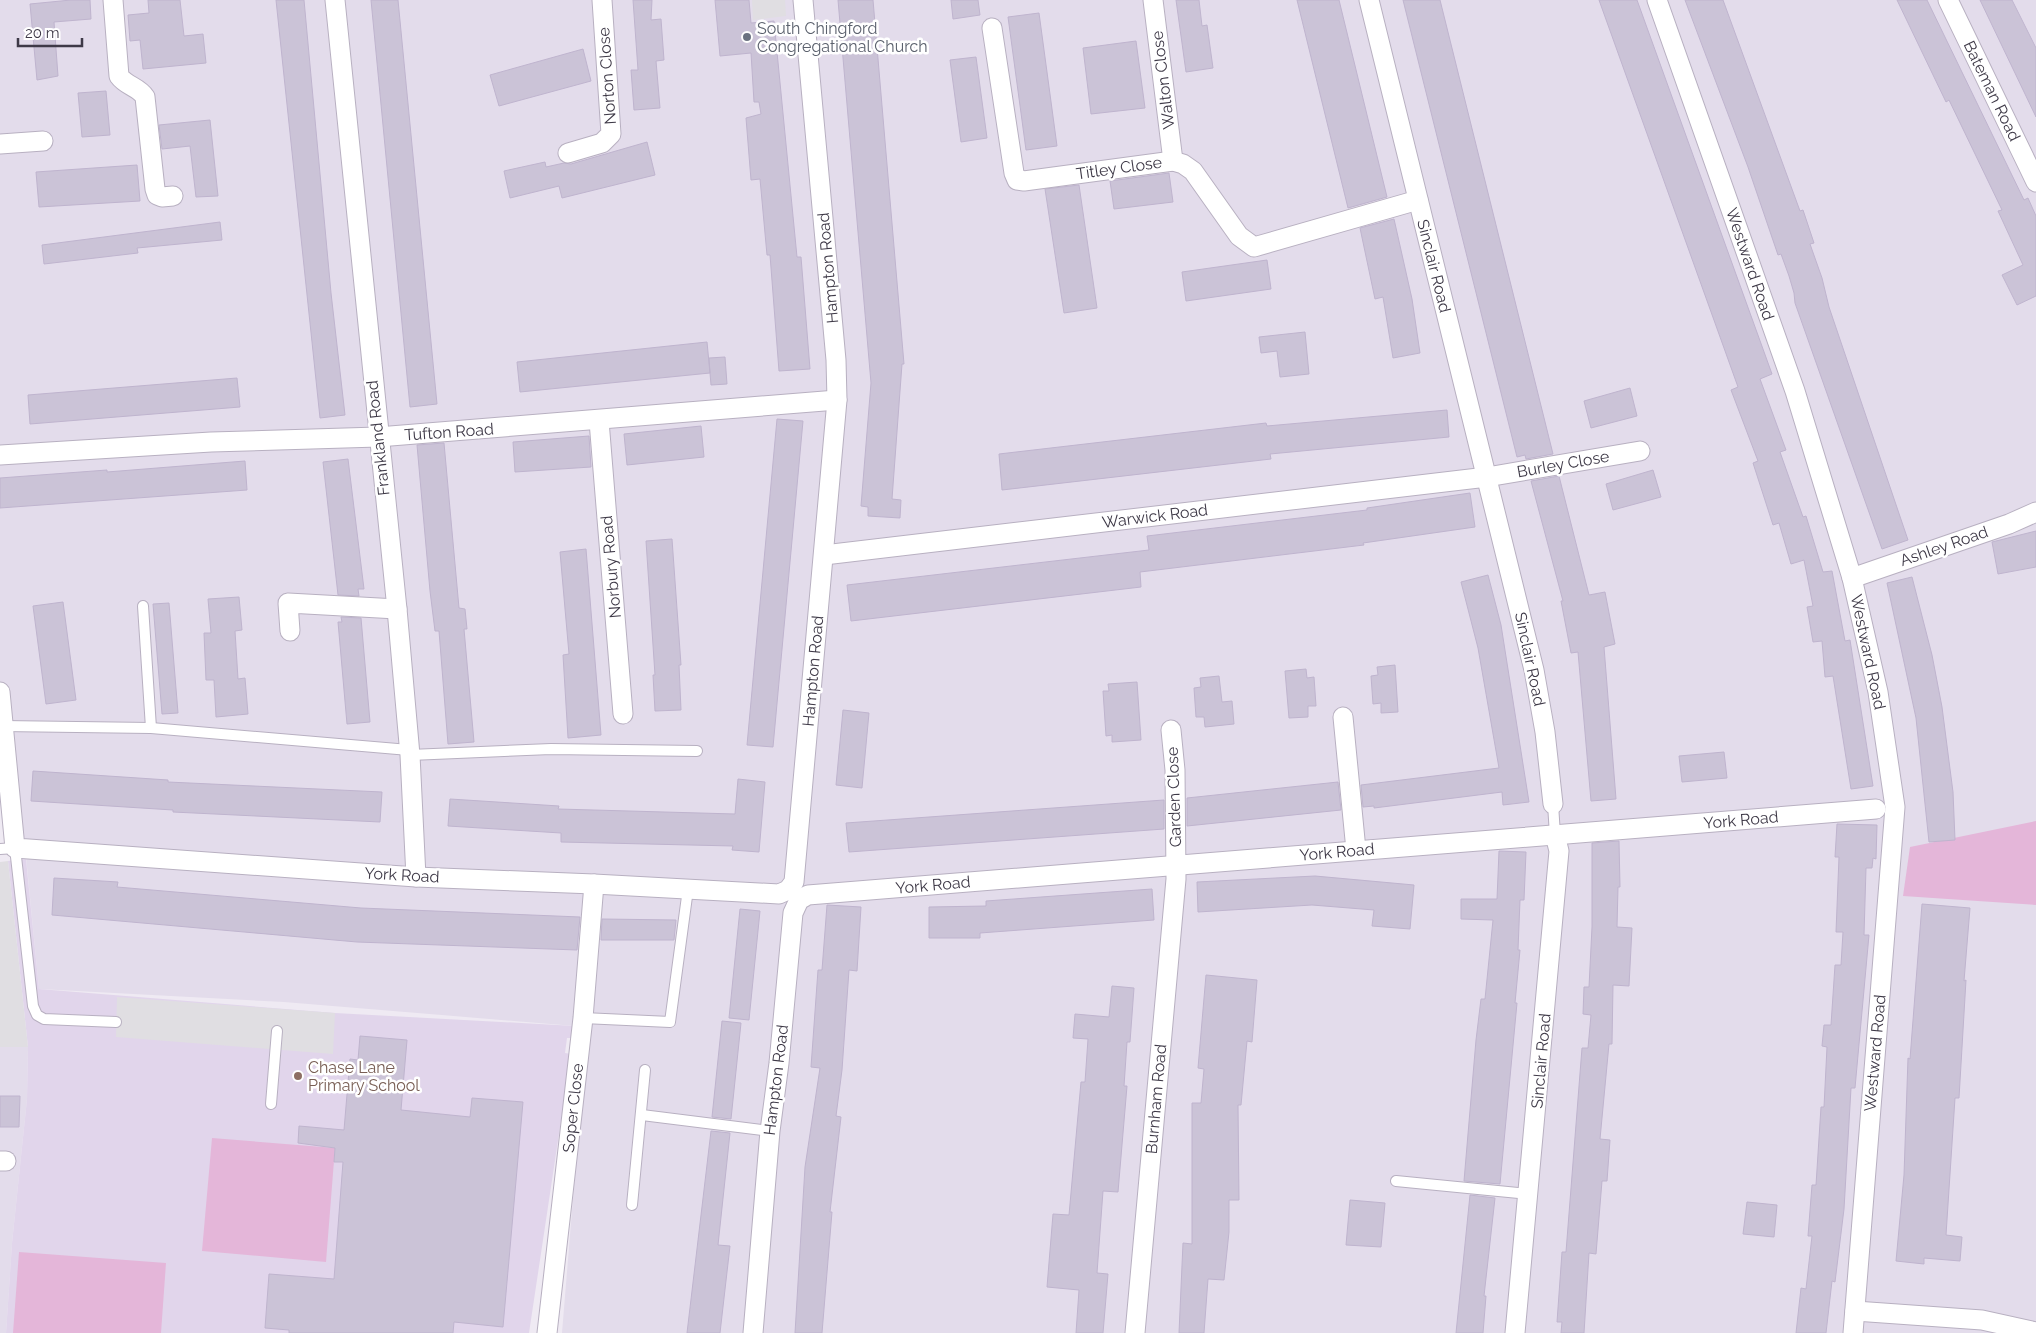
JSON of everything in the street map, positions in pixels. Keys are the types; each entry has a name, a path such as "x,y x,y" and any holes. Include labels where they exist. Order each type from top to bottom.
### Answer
{"street":[{"path":"113,0 119,76 124,82 142,92 145,97 155,189 158,195 162,197 173,196"},
{"name":"Frankland Road","path":"335,0 397,609 410,753 416,877"},
{"name":"Norton Close","path":"568,153 602,143 611,134 602,0"},
{"name":"Hampton Road","path":"753,1333 770,1132 779,1063 793,913 794,882 837,400 836,360 804,0"},
{"name":"Walton Close","path":"1153,0 1173,161"},
{"name":"Sinclair Road","path":"1369,0 1534,670 1545,732 1554,804"},
{"name":"Westward Road","path":"1656,0 1795,391 1852,578 1878,692 1895,808 1853,1333"},
{"name":"Bateman Road","path":"1948,0 2036,182"},
{"name":"Titley Close","path":"992,28 1014,173 1018,180 1024,181 1173,161 1183,164 1192,171 1239,236 1254,248 1418,200"},
{"path":"0,144 43,141"},
{"name":"Tufton Road","path":"0,455 211,442 378,437 837,400"},
{"name":"Norbury Road","path":"599,420 623,714"},
{"name":"Burley Close","path":"1487,477 1640,451"},
{"name":"Warwick Road","path":"824,555 1487,477"},
{"name":"Ashley Road","path":"1852,578 2009,524 2036,512"},
{"path":"290,631 288,603 397,609"},
{"path":"0,692 8,849"},
{"path":"1343,717 1356,850"},
{"name":"Garden Close","path":"1171,730 1175,770 1176,865"},
{"name":"York Road","path":"8,849 416,877 808,895 1876,809"},
{"name":"Sinclair Road","path":"1515,1333 1559,851 1554,835"},
{"name":"Burnham Road","path":"1135,1333 1176,865"},
{"name":"Soper Close","path":"547,1333 583,1018 594,884"},
{"path":"1855,1311 1982,1320 2033,1332"}],"lane":[{"path":"143,606 151,728"},
{"path":"2,726 151,728 410,753 551,749 697,751"},
{"name":"Sinclair Road","path":"1554,804 1554,835"},
{"path":"8,849 33,1006 37,1014 44,1018 116,1022"},
{"path":"583,1018 670,1022 688,889"},
{"path":"271,1104 277,1032"},
{"path":"632,1205 646,1070"},
{"path":"642,1115 770,1132"},
{"path":"1396,1181 1529,1194"}],"shaded area":[{"path":"0,0 2036,0 2036,1333 562,1333 587,1027 284,1002 39,989 24,836 7,836 0,769"},
{"path":"752,0 785,0 786,16 753,20"},
{"path":"2036,821 2036,905 1903,896 1910,847"},
{"name":"Chase Lane Primary School","path":"26,859 39,989 335,1013 575,1026 573,1038 567,1038 565,1053 571,1054 529,1333 6,1333 12,1243 27,1099 28,1047 8,861"},
{"path":"8,861 28,1047 0,1047 0,862"},
{"path":"117,997 335,1013 333,1054 116,1037"},
{"path":"0,1047 28,1047 27,1099 12,1243 6,1333 0,1333"},
{"path":"212,1138 335,1148 326,1262 202,1251"},
{"path":"19,1252 166,1263 161,1333 13,1333"}],"building":[{"path":"90,0 91,19 54,22 58,76 37,80 30,4"},
{"path":"148,0 180,0 184,36 203,34 206,63 143,69 140,40 130,41 128,15 149,13"},
{"path":"276,0 304,0 331,293 345,415 320,418"},
{"path":"371,0 398,0 437,404 410,407"},
{"path":"633,0 652,0 651,20 661,19 664,60 656,61 660,108 634,110 631,70 638,70"},
{"path":"715,0 749,0 751,23 774,21 797,257 801,257 810,369 779,371 770,255 767,255 760,179 751,180 746,118 761,114 759,102 754,102 751,53 720,56"},
{"path":"838,0 873,0 904,364 902,364 892,499 901,500 900,518 868,516 868,507 861,506 871,383"},
{"path":"951,0 978,0 980,15 953,19"},
{"path":"1176,0 1199,0 1202,26 1207,25 1213,68 1186,72"},
{"path":"1297,0 1339,0 1387,197 1348,208"},
{"path":"1403,0 1440,0 1553,454 1526,459 1525,455 1517,457"},
{"path":"1599,0 1637,0 1772,374 1760,379 1786,450 1780,452 1803,517 1806,516 1823,572 1832,571 1845,641 1850,640 1873,786 1851,789 1833,676 1825,677 1822,641 1813,642 1807,607 1813,606 1804,560 1791,564 1779,523 1773,525 1753,463 1758,461 1731,390 1738,387"},
{"path":"1685,0 1723,0 1800,211 1803,210 1814,243 1810,244 1822,278 1829,307 1908,540 1882,549 1795,303 1789,276 1781,254 1778,255 1748,167"},
{"path":"1897,0 1927,0 2024,200 2028,198 2036,216 2036,296 2017,305 2002,275 2023,265 1998,211 2002,210 1949,100 1946,102"},
{"path":"1980,0 2012,0 2036,48 2036,117"},
{"path":"1039,13 1057,146 1026,150 1008,17"},
{"path":"1136,41 1145,108 1091,114 1083,48"},
{"path":"583,49 591,81 499,106 490,75"},
{"path":"976,57 987,138 961,142 950,60"},
{"path":"106,91 110,135 82,137 78,93"},
{"path":"210,120 218,196 196,197 190,146 162,149 159,125"},
{"path":"647,142 655,175 562,198 559,186 510,198 504,171 545,162 546,167 564,163 571,164"},
{"path":"137,165 140,201 39,207 36,172"},
{"path":"1169,173 1173,202 1114,209 1110,181"},
{"path":"1079,185 1097,308 1064,313 1045,189"},
{"path":"1394,219 1412,299 1420,353 1393,358 1383,297 1375,299 1360,228"},
{"path":"220,222 222,240 137,248 138,253 44,264 42,245"},
{"path":"1267,260 1271,289 1186,301 1182,272"},
{"path":"1305,332 1309,374 1280,377 1277,351 1261,353 1259,337"},
{"path":"707,342 710,373 520,392 517,362"},
{"path":"725,357 727,384 711,385 709,358"},
{"path":"237,378 240,407 30,424 28,395"},
{"path":"1630,388 1637,416 1591,428 1584,401"},
{"path":"1447,410 1449,437 1270,454 1271,459 1002,490 999,454 1266,423 1267,426"},
{"path":"777,419 803,421 773,747 747,745"},
{"path":"701,426 704,457 627,465 624,434"},
{"path":"589,436 591,467 515,472 513,442"},
{"path":"444,443 459,608 465,609 467,629 464,629 474,742 448,744 439,631 435,631 430,591 417,445"},
{"path":"348,459 364,589 358,589 359,596 338,595 323,462"},
{"path":"245,461 247,490 0,508 0,478"},
{"path":"1653,470 1661,497 1613,510 1606,484"},
{"path":"1559,476 1589,595 1605,592 1615,644 1604,647 1616,799 1591,801 1578,652 1571,653 1561,601 1563,601 1531,481"},
{"path":"1470,493 1475,527 1363,543 1364,545 1140,572 1141,587 851,621 847,585 1149,550 1147,536 1367,510 1367,508"},
{"path":"2036,531 2036,567 1998,574 1992,542"},
{"path":"672,539 681,665 679,665 681,710 655,711 653,675 655,675 646,541"},
{"path":"586,549 601,735 568,738 563,655 569,654 560,552"},
{"path":"1488,575 1501,625 1529,802 1503,805 1502,792 1374,808 1374,806 1363,807 1361,785 1499,768 1478,648 1461,582"},
{"path":"1912,577 1932,655 1942,707 1953,792 1955,840 1929,842 1916,718 1887,583"},
{"path":"239,597 242,630 235,631 238,679 245,678 248,714 216,717 214,680 206,680 204,633 211,633 208,599"},
{"path":"63,602 76,700 46,704 33,606"},
{"path":"169,603 178,713 162,714 153,604"},
{"path":"341,617 361,618 370,722 347,724 338,622 342,622"},
{"path":"1395,665 1398,712 1381,713 1381,703 1373,704 1371,676 1378,675 1377,667"},
{"path":"1306,669 1307,678 1314,677 1316,706 1308,706 1308,717 1289,718 1285,671"},
{"path":"1219,676 1222,702 1232,701 1234,724 1205,727 1204,717 1196,717 1194,688 1201,687 1200,678"},
{"path":"1137,682 1141,740 1112,742 1112,735 1106,736 1103,691 1109,691 1108,684"},
{"path":"843,710 869,713 862,788 836,785"},
{"path":"1724,752 1727,778 1682,782 1679,756"},
{"path":"33,771 168,780 168,782 382,792 380,822 173,812 173,810 31,801"},
{"path":"738,779 765,782 759,852 732,850 733,846 561,842 561,833 448,826 450,799 559,806 558,809 735,814"},
{"path":"1338,782 1341,810 1187,826 1187,798"},
{"path":"1164,800 1164,829 849,852 846,823"},
{"path":"1837,824 1877,825 1876,859 1873,858 1872,868 1866,868 1864,935 1869,935 1855,1088 1851,1088 1844,1209 1835,1282 1832,1281 1826,1333 1796,1333 1801,1288 1806,1289 1812,1236 1808,1236 1812,1185 1816,1185 1821,1107 1824,1107 1827,1047 1822,1046 1824,1025 1831,1025 1835,965 1841,965 1843,932 1836,932 1839,857 1835,857"},
{"path":"1619,841 1620,887 1618,887 1617,927 1632,928 1629,986 1613,985 1612,1044 1609,1044 1600,1139 1610,1140 1607,1181 1602,1181 1596,1254 1589,1253 1584,1333 1561,1333 1562,1322 1557,1322 1562,1252 1566,1252 1582,1048 1588,1048 1591,1015 1583,1014 1584,987 1589,987 1592,927 1592,843"},
{"path":"1499,851 1526,852 1524,900 1520,900 1518,950 1520,950 1515,1003 1517,1003 1500,1184 1464,1181 1476,1040 1481,999 1485,999 1493,920 1461,919 1461,899 1497,899"},
{"path":"1315,876 1414,885 1410,929 1372,926 1374,910 1312,905 1198,912 1197,882"},
{"path":"54,878 118,882 117,887 361,908 580,917 577,950 357,942 52,915"},
{"path":"1152,889 1154,920 980,933 980,938 929,938 929,907 986,906 986,901"},
{"path":"1922,904 1970,908 1964,981 1966,980 1959,1098 1955,1098 1946,1235 1962,1237 1960,1261 1924,1258 1924,1264 1896,1261 1904,1175 1908,1058 1910,1059"},
{"path":"827,905 861,907 857,971 849,970 842,1070 836,1116 841,1117 830,1212 832,1212 822,1333 795,1333 805,1167 820,1068 811,1067 818,970 822,970"},
{"path":"740,909 760,911 749,1020 729,1018"},
{"path":"602,919 676,920 674,940 601,940"},
{"path":"1206,975 1257,980 1252,1042 1247,1041 1241,1105 1238,1105 1239,1200 1229,1200 1229,1232 1224,1280 1208,1279 1204,1333 1179,1333 1183,1243 1192,1244 1192,1103 1201,1103 1204,1069 1198,1068"},
{"path":"1112,986 1134,988 1130,1042 1127,1042 1124,1086 1127,1086 1118,1192 1103,1191 1097,1273 1108,1274 1103,1333 1076,1333 1079,1290 1047,1287 1053,1214 1069,1215 1081,1082 1085,1082 1088,1039 1073,1038 1075,1014 1109,1017"},
{"path":"722,1021 741,1023 731,1119 712,1117"},
{"path":"360,1036 407,1040 401,1110 470,1117 472,1098 523,1102 503,1327 454,1322 453,1333 289,1333 289,1330 265,1328 269,1274 334,1279 343,1162 334,1162 335,1148 298,1143 299,1126 344,1130 350,1059 358,1060"},
{"path":"0,1096 20,1096 19,1127 0,1127"},
{"path":"711,1131 730,1133 718,1245 730,1246 720,1333 687,1333"},
{"path":"1470,1195 1495,1198 1484,1296 1486,1296 1483,1333 1456,1333"},
{"path":"1350,1200 1385,1203 1381,1247 1346,1245"},
{"path":"1747,1202 1777,1205 1774,1237 1743,1234"}],"place":[{"name":"South Chingford Congregational Church","path":"747,37"},
{"name":"Chase Lane Primary School","path":"298,1076"}]}
